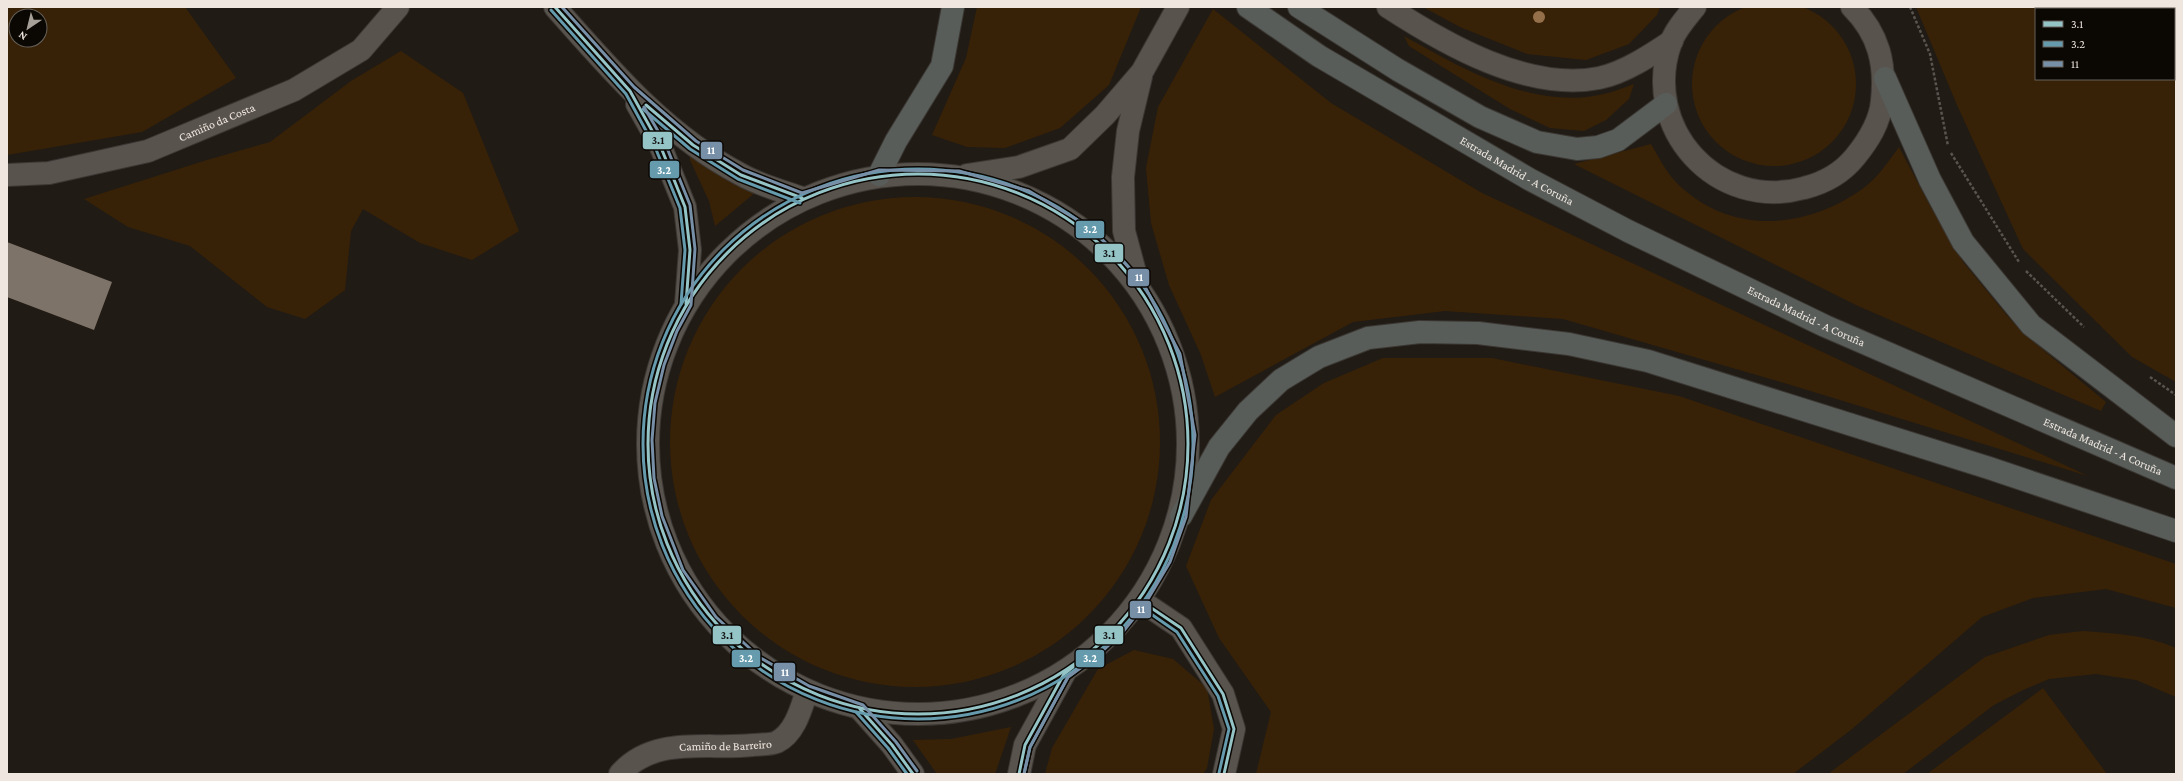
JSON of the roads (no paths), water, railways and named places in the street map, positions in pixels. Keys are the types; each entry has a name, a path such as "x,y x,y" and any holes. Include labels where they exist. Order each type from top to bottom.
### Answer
{"highway":[{"path":"879,175 896,141 942,66 953,7"},
{"name":"Estrada Madrid - A Coruña","path":"1248,7 1319,56 1529,179 1628,231 1825,326 2176,478"},
{"name":"Estrada Madrid - A Coruña","path":"1292,7 1447,131"},
{"path":"1299,7 1398,70 1480,117 1537,142 1577,149 1598,147 1618,140 1666,104"},
{"path":"1884,78 1930,180 1963,242 2031,325 2176,436"},
{"path":"1181,516 1219,447 1248,411 1280,380 1320,357 1368,338 1420,332 1478,333 1569,344 1648,361 1989,468 2176,530"}],"street":[{"name":"Camiño da Costa","path":"7,175 49,172 148,152 286,93 361,50 398,7"},
{"path":"555,7 630,91 693,145 741,175 802,198"},
{"path":"1388,7 1427,32 1478,57 1522,72 1556,81 1600,78 1640,62 1672,41"},
{"path":"1695,7 1683,21 1672,41 1666,62 1664,83 1666,104 1677,136 1697,162 1723,181 1755,192 1788,193 1819,184 1847,166 1868,141 1881,111 1884,78 1878,47 1864,19 1852,7"},
{"path":"1142,72 1128,131 1123,177 1124,231 1138,284 1175,356 1190,436 1181,516 1165,560 1141,601 1118,629 1103,644 1064,674 1000,703 930,716 860,709 806,691 756,661 712,620 679,572 657,517 649,479 647,440 650,402 659,364 672,329 686,304 736,242 802,198 879,175 958,176 1019,167 1070,149 1105,115 1142,72 1176,9"},
{"path":"630,91 660,145 686,207 690,250 686,304"},
{"path":"958,176 1027,196 1088,232 1138,284"},
{"path":"1141,601 1181,628 1223,694 1234,729 1224,774"},
{"path":"1019,774 1025,745 1064,674"},
{"name":"Camiño de Barreiro","path":"620,774 636,759 669,748 681,746 737,746 777,743 796,723 806,691"},
{"path":"860,709 892,745 913,774"}]}
